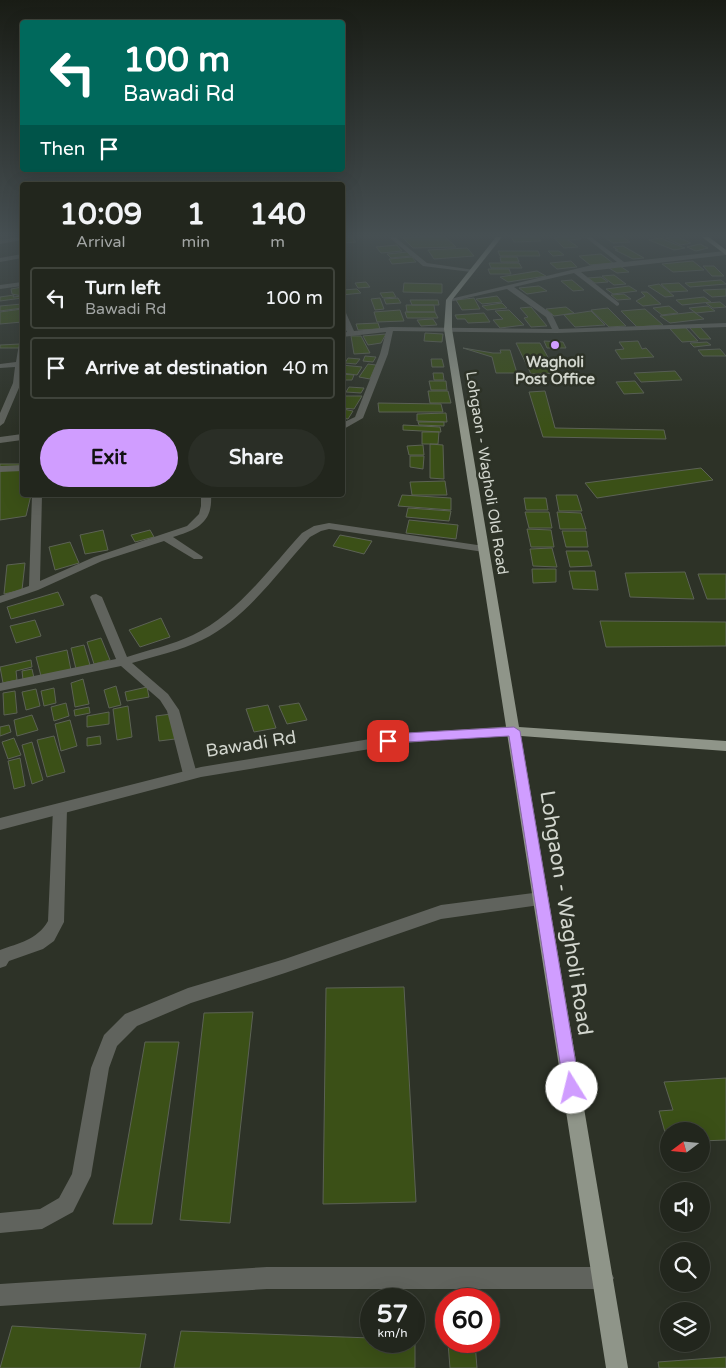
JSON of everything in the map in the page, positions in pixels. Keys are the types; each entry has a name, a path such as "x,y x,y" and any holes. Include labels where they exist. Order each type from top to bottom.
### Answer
{"main road":[{"name":"Lohgaon - Wagholi Old Road","path":"449,301 448,329 514,731"},
{"path":"514,731 726,746"},
{"name":"Lohgaon - Wagholi Road","path":"514,731 617,1368"}],"street":[{"path":"529,301 549,316 557,331"},
{"path":"613,301 617,304"},
{"path":"347,335 390,329 557,331 726,325"},
{"path":"345,425 359,418 384,354 390,329"},
{"path":"0,366 20,364 20,382 0,424"},
{"path":"0,440 20,437"},
{"path":"0,469 20,468"},
{"path":"34,588 37,497"},
{"path":"0,600 34,588 98,558 191,528 202,517 207,508 206,497"},
{"path":"0,687 123,662 197,638 218,626 237,611 306,535 322,527 329,526 484,549"},
{"path":"165,537 198,558"},
{"path":"96,597 123,662 164,698 174,710 190,774"},
{"name":"Bawadi Rd","path":"0,824 190,774 406,738 514,731"},
{"path":"0,961 3,956 37,944 48,936 56,922 60,809"},
{"path":"0,1222 42,1219 66,1205 81,1176 100,1068 110,1041 131,1020 188,996 285,966 441,912 541,899"},
{"path":"0,1295 267,1278 603,1278"}],"building":[{"path":"372,301 381,301 384,309 375,310"},
{"path":"385,301 400,301 401,303 386,304"},
{"path":"410,301 438,301 439,305 412,305"},
{"path":"457,301 476,301 480,309 462,310"},
{"path":"478,301 502,302 482,304"},
{"path":"636,301 657,301 661,304 643,306"},
{"path":"677,301 711,302 682,305"},
{"path":"720,302 726,307 713,308 706,303"},
{"path":"502,303 507,308 487,310 482,306"},
{"path":"20,304 20,308 0,311 0,306"},
{"path":"406,305 434,305 435,312 407,312"},
{"path":"669,306 678,313 662,315 653,308"},
{"path":"708,306 715,311 696,313 689,308"},
{"path":"531,307 547,326 531,327 524,318 528,317 520,308"},
{"path":"566,307 574,313 554,316 546,309"},
{"path":"608,308 626,326 609,327 591,310"},
{"path":"20,309 20,322 0,324 0,312"},
{"path":"645,309 663,325 637,327 621,311"},
{"path":"400,310 404,321 377,322 374,312"},
{"path":"509,310 524,325 500,328 493,320 503,319 495,311"},
{"path":"591,311 605,325 575,327 564,315"},
{"path":"405,312 435,312 438,318 407,318"},
{"path":"694,312 704,319 670,323 660,316"},
{"path":"484,313 490,322 468,323 465,319 457,319 455,315"},
{"path":"433,319 437,325 421,326 417,320"},
{"path":"378,323 380,329 358,330 356,324"},
{"path":"685,327 698,341 682,342 670,329"},
{"path":"689,327 700,327 711,339 700,339"},
{"path":"425,333 443,334 442,342 424,341"},
{"path":"386,334 381,343 368,345 363,336"},
{"path":"351,336 361,336 370,353 354,354"},
{"name":"Wagholi Post Office","path":"544,341 563,342 566,348 547,348"},
{"path":"638,341 642,349 646,348 654,357 621,359 615,350 624,349 619,342"},
{"path":"707,342 711,345 694,347 690,343"},
{"path":"516,343 540,343 557,373 531,374"},
{"path":"20,344 20,348 0,348 0,345"},
{"path":"463,348 493,353 501,353 500,350 510,350 517,373 496,373 492,357"},
{"path":"720,349 726,356 703,356 698,350"},
{"path":"365,356 376,357 373,362 363,361"},
{"path":"348,358 360,359 356,364 345,363"},
{"path":"431,359 442,359 444,367 432,367"},
{"path":"368,364 376,365 370,379 359,377"},
{"path":"345,365 362,367 357,375 345,373"},
{"path":"675,371 682,380 641,382 634,373"},
{"path":"433,373 443,373 444,380 434,380"},
{"path":"345,374 354,375 352,380 345,380"},
{"path":"429,381 446,381 447,390 431,390"},
{"path":"635,381 644,393 624,394 616,382"},
{"path":"349,387 364,388 361,393 346,392"},
{"path":"428,391 448,391 451,403 430,403"},
{"path":"545,391 555,428 664,430 666,439 543,437 529,392"},
{"path":"345,396 362,396 354,409 345,408"},
{"path":"378,403 441,404 443,412 379,412"},
{"path":"345,409 353,411 348,419 345,418"},
{"path":"446,413 447,422 417,421 417,414"},
{"path":"418,422 444,422 444,426 419,425"},
{"path":"403,425 440,427 441,432 403,430"},
{"path":"422,432 439,432 438,444 422,444"},
{"path":"430,444 443,445 444,479 430,478"},
{"path":"423,445 424,455 409,455 407,446"},
{"path":"410,456 424,456 423,469 410,467"},
{"path":"0,464 20,464 20,497 31,497 26,516 0,520"},
{"path":"701,468 713,480 597,498 585,483"},
{"path":"445,481 447,495 412,495 410,482"},
{"path":"402,495 451,498 451,510 398,506"},
{"path":"556,495 577,495 582,511 559,511"},
{"path":"524,498 546,498 548,510 526,510"},
{"path":"408,508 451,511 449,521 406,517"},
{"path":"525,512 549,512 552,528 529,528"},
{"path":"557,512 581,513 586,529 560,529"},
{"path":"409,520 458,525 456,539 406,533"},
{"path":"527,529 551,530 554,547 531,547"},
{"path":"103,530 108,550 85,554 80,535"},
{"path":"150,530 154,537 135,542 131,535"},
{"path":"562,531 586,531 588,547 566,547"},
{"path":"340,535 372,541 364,554 333,546"},
{"path":"70,542 79,563 55,570 49,547"},
{"path":"552,548 557,567 533,566 530,549"},
{"path":"566,551 588,551 592,566 570,567"},
{"path":"25,563 22,590 4,594 7,565"},
{"path":"532,569 556,569 556,582 533,583"},
{"path":"569,571 595,571 598,590 573,589"},
{"path":"685,572 694,599 630,597 625,573"},
{"path":"698,574 726,574 726,599 707,599"},
{"path":"58,592 64,605 11,619 7,607"},
{"path":"161,618 170,637 140,647 129,630"},
{"path":"35,620 41,636 16,643 10,626"},
{"path":"600,621 726,622 726,646 606,647"},
{"path":"101,638 110,660 94,664 87,642"},
{"path":"84,645 90,665 76,669 71,648"},
{"path":"67,650 71,670 41,676 36,657"},
{"path":"31,660 32,667 16,671 17,680 3,683 0,667"},
{"path":"32,669 34,678 23,680 22,671"},
{"path":"83,679 89,704 75,707 71,683"},
{"path":"116,686 121,705 109,708 104,690"},
{"path":"147,687 149,697 127,701 125,692"},
{"path":"54,688 56,703 44,706 41,691"},
{"path":"36,689 40,706 26,710 22,692"},
{"path":"15,691 17,713 4,715 3,693"},
{"path":"66,703 69,716 54,721 51,707"},
{"path":"299,703 307,720 287,724 279,706"},
{"path":"268,705 276,728 254,732 246,709"},
{"path":"128,706 132,737 117,740 113,709"},
{"path":"89,707 90,713 75,716 74,710"},
{"path":"109,712 109,724 87,727 87,716"},
{"path":"171,714 175,739 159,741 156,716"},
{"path":"32,715 38,730 17,736 14,720"},
{"path":"70,720 77,746 61,751 55,724"},
{"path":"9,725 11,732 0,736 0,727"},
{"path":"54,736 65,772 47,777 37,740"},
{"path":"100,736 101,744 87,746 87,738"},
{"path":"14,738 21,755 8,759 2,742"},
{"path":"32,742 43,780 32,784 22,745"},
{"path":"20,758 25,786 14,789 8,761"},
{"path":"404,987 416,1202 323,1204 326,988"},
{"path":"253,1012 230,1223 180,1220 204,1013"},
{"path":"145,1042 179,1042 152,1224 113,1224"},
{"path":"726,1078 726,1140 710,1141 710,1122 662,1122 659,1111 673,1110 664,1082"},
{"path":"12,1326 146,1334 140,1368 0,1368"},
{"path":"181,1331 360,1338 360,1353 415,1353 415,1368 174,1368"},
{"path":"449,1353 476,1353 477,1368 450,1368"},
{"path":"726,1357 726,1368 659,1368 658,1362"}],"place":[{"name":"Wagholi Post Office","path":"555,345"}],"route":[{"path":"388,741 406,738 514,731 572,1088"}]}
